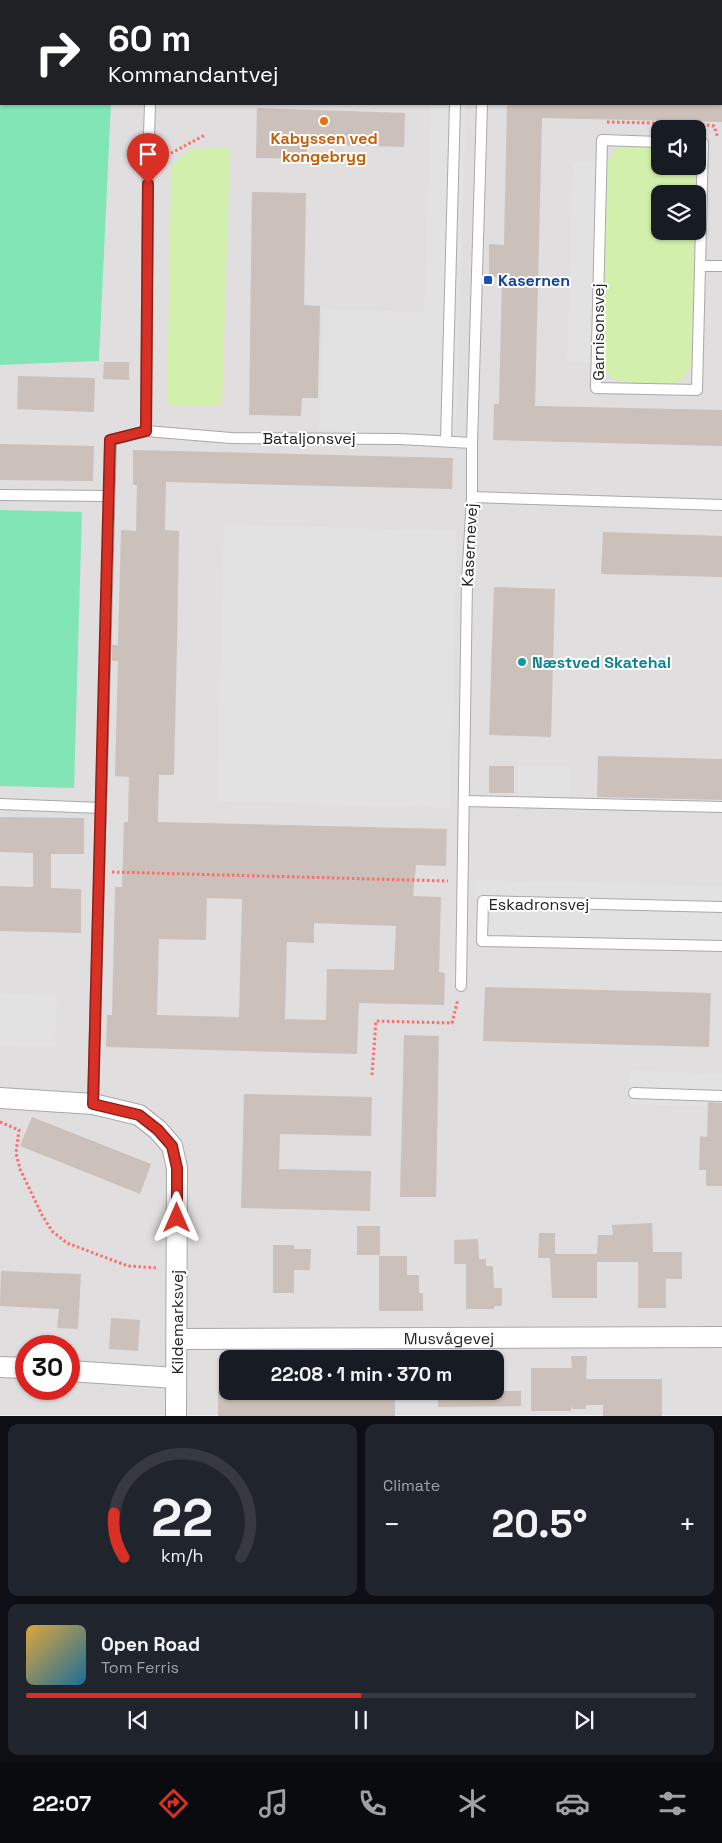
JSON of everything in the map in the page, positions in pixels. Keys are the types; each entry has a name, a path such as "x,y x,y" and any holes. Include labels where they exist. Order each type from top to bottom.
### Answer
{"street":[{"name":"Kildemarksvej","path":"0,1098 93,1104 139,1115 158,1130 172,1146 177,1168 176,1416"},
{"name":"Musvågevej","path":"177,1339 722,1337"},
{"path":"0,1366 15,1367"},
{"path":"80,1372 176,1378"}],"lane":[{"path":"146,431 150,105"},
{"path":"446,441 455,105"},
{"name":"Kasernevej","path":"461,986 467,581 472,497 482,105"},
{"name":"Garnisonsvej","path":"651,142 602,140 596,388 697,390 702,175"},
{"path":"700,266 722,266"},
{"name":"Bataljonsvej","path":"109,496 110,440 146,431 231,438 364,438 472,443"},
{"path":"0,495 109,496 93,1104"},
{"path":"472,497 722,505"},
{"path":"464,802 722,807"},
{"path":"0,804 101,808"},
{"name":"Eskadronsvej","path":"722,907 483,901 482,941 722,946"},
{"path":"634,1093 722,1096"}],"path":[{"path":"148,165 205,135"},
{"path":"99,871 462,882"},
{"path":"372,1075 376,1021 452,1022 461,986"},
{"path":"0,1122 19,1130 16,1153 20,1169 42,1215 52,1231 67,1243 128,1266 177,1268"}],"shaded area":[{"path":"111,105 722,105 722,1415 0,1415 0,365 99,361"},
{"path":"431,105 466,105 456,435 319,431 323,309 424,312"},
{"path":"573,162 601,162 596,363 567,362"},
{"path":"224,524 457,531 450,808 217,801"},
{"path":"518,766 570,766 570,797 518,796"},
{"path":"476,880 722,886 722,946 475,940"},
{"path":"0,994 57,996 55,1047 0,1045"},
{"path":"630,1070 722,1074 722,1107 629,1104"}],"green space":[{"path":"0,105 111,105 99,361 0,365"},
{"path":"624,146 651,147 651,175 695,175 694,185 651,185 651,240 694,240 692,362 684,378 675,384 628,383 616,380 602,366 607,164 614,150"},
{"path":"230,148 222,405 167,405 171,167 191,149"},
{"path":"0,510 82,512 74,788 0,786"}],"building":[{"path":"507,105 722,105 722,122 706,122 706,120 542,118 535,406 722,410 722,446 493,440 494,404 499,404 502,277 489,277 489,244 504,245"},
{"path":"257,108 405,113 404,147 307,144 306,159 256,158"},
{"path":"252,192 306,193 304,305 320,306 318,398 302,398 301,416 249,415"},
{"path":"104,362 129,362 129,380 103,379"},
{"path":"18,376 95,378 94,412 17,409"},
{"path":"0,444 94,446 93,481 0,480"},
{"path":"133,450 453,458 452,489 166,482 165,530 179,531 174,775 159,775 158,822 447,829 446,866 416,865 413,896 441,897 439,972 445,973 444,1005 359,1003 357,1054 106,1047 107,1015 112,1015 115,887 122,887 124,822 128,822 129,777 115,776 118,661 112,661 112,645 118,645 121,530 136,531 137,485 133,485","holes":["207,898 242,899 239,1017 157,1015 159,939 206,940","314,923 396,926 394,970 327,969 326,1020 285,1019 287,942 314,943"]},
{"path":"603,532 722,536 722,577 601,574"},
{"name":"Næstved Skatehal","path":"494,587 555,589 551,737 489,735"},
{"path":"598,756 722,759 722,800 597,797"},
{"path":"489,766 514,766 514,793 489,793"},
{"path":"0,817 84,818 84,854 51,854 51,888 81,889 81,933 0,931 0,886 33,887 33,853 0,852"},
{"path":"485,987 711,993 709,1047 483,1041"},
{"path":"404,1035 439,1036 436,1197 400,1197"},
{"path":"244,1094 372,1097 371,1136 280,1134 279,1169 371,1171 370,1211 241,1208"},
{"path":"708,1102 722,1103 722,1186 706,1186 706,1170 699,1170 700,1136 707,1137"},
{"path":"32,1117 151,1164 140,1194 20,1146"},
{"path":"652,1223 653,1252 682,1252 682,1279 666,1279 666,1308 638,1308 638,1262 597,1262 597,1298 552,1298 550,1258 538,1258 539,1233 555,1233 555,1254 597,1254 598,1235 613,1235 612,1225"},
{"path":"357,1226 380,1226 380,1255 357,1255"},
{"path":"478,1239 479,1259 486,1259 486,1266 493,1266 494,1288 502,1288 502,1306 494,1306 494,1309 466,1309 466,1264 454,1264 454,1240"},
{"path":"273,1245 294,1245 294,1249 311,1249 310,1270 294,1270 294,1293 273,1293"},
{"path":"379,1256 407,1256 407,1275 419,1275 419,1293 423,1293 423,1311 379,1311"},
{"path":"1,1271 81,1274 78,1329 57,1328 59,1309 0,1306"},
{"path":"111,1318 140,1320 138,1351 109,1349"},
{"path":"571,1356 587,1356 586,1379 662,1379 662,1416 603,1416 603,1405 586,1405 586,1409 572,1409 571,1406 571,1411 531,1411 531,1368 572,1368"},
{"path":"218,1391 219,1400 395,1400 395,1416 218,1416"},
{"path":"504,1391 521,1391 521,1406 438,1407 438,1400 504,1400"}],"place":[{"name":"Kabyssen ved kongebryg","path":"324,121"},
{"name":"Kasernen","path":"488,280"},
{"name":"Næstved Skatehal","path":"522,662"}],"route":[{"path":"148,184 146,431 110,440 93,1104 139,1115 158,1130 172,1146 177,1168 177,1218"}]}
